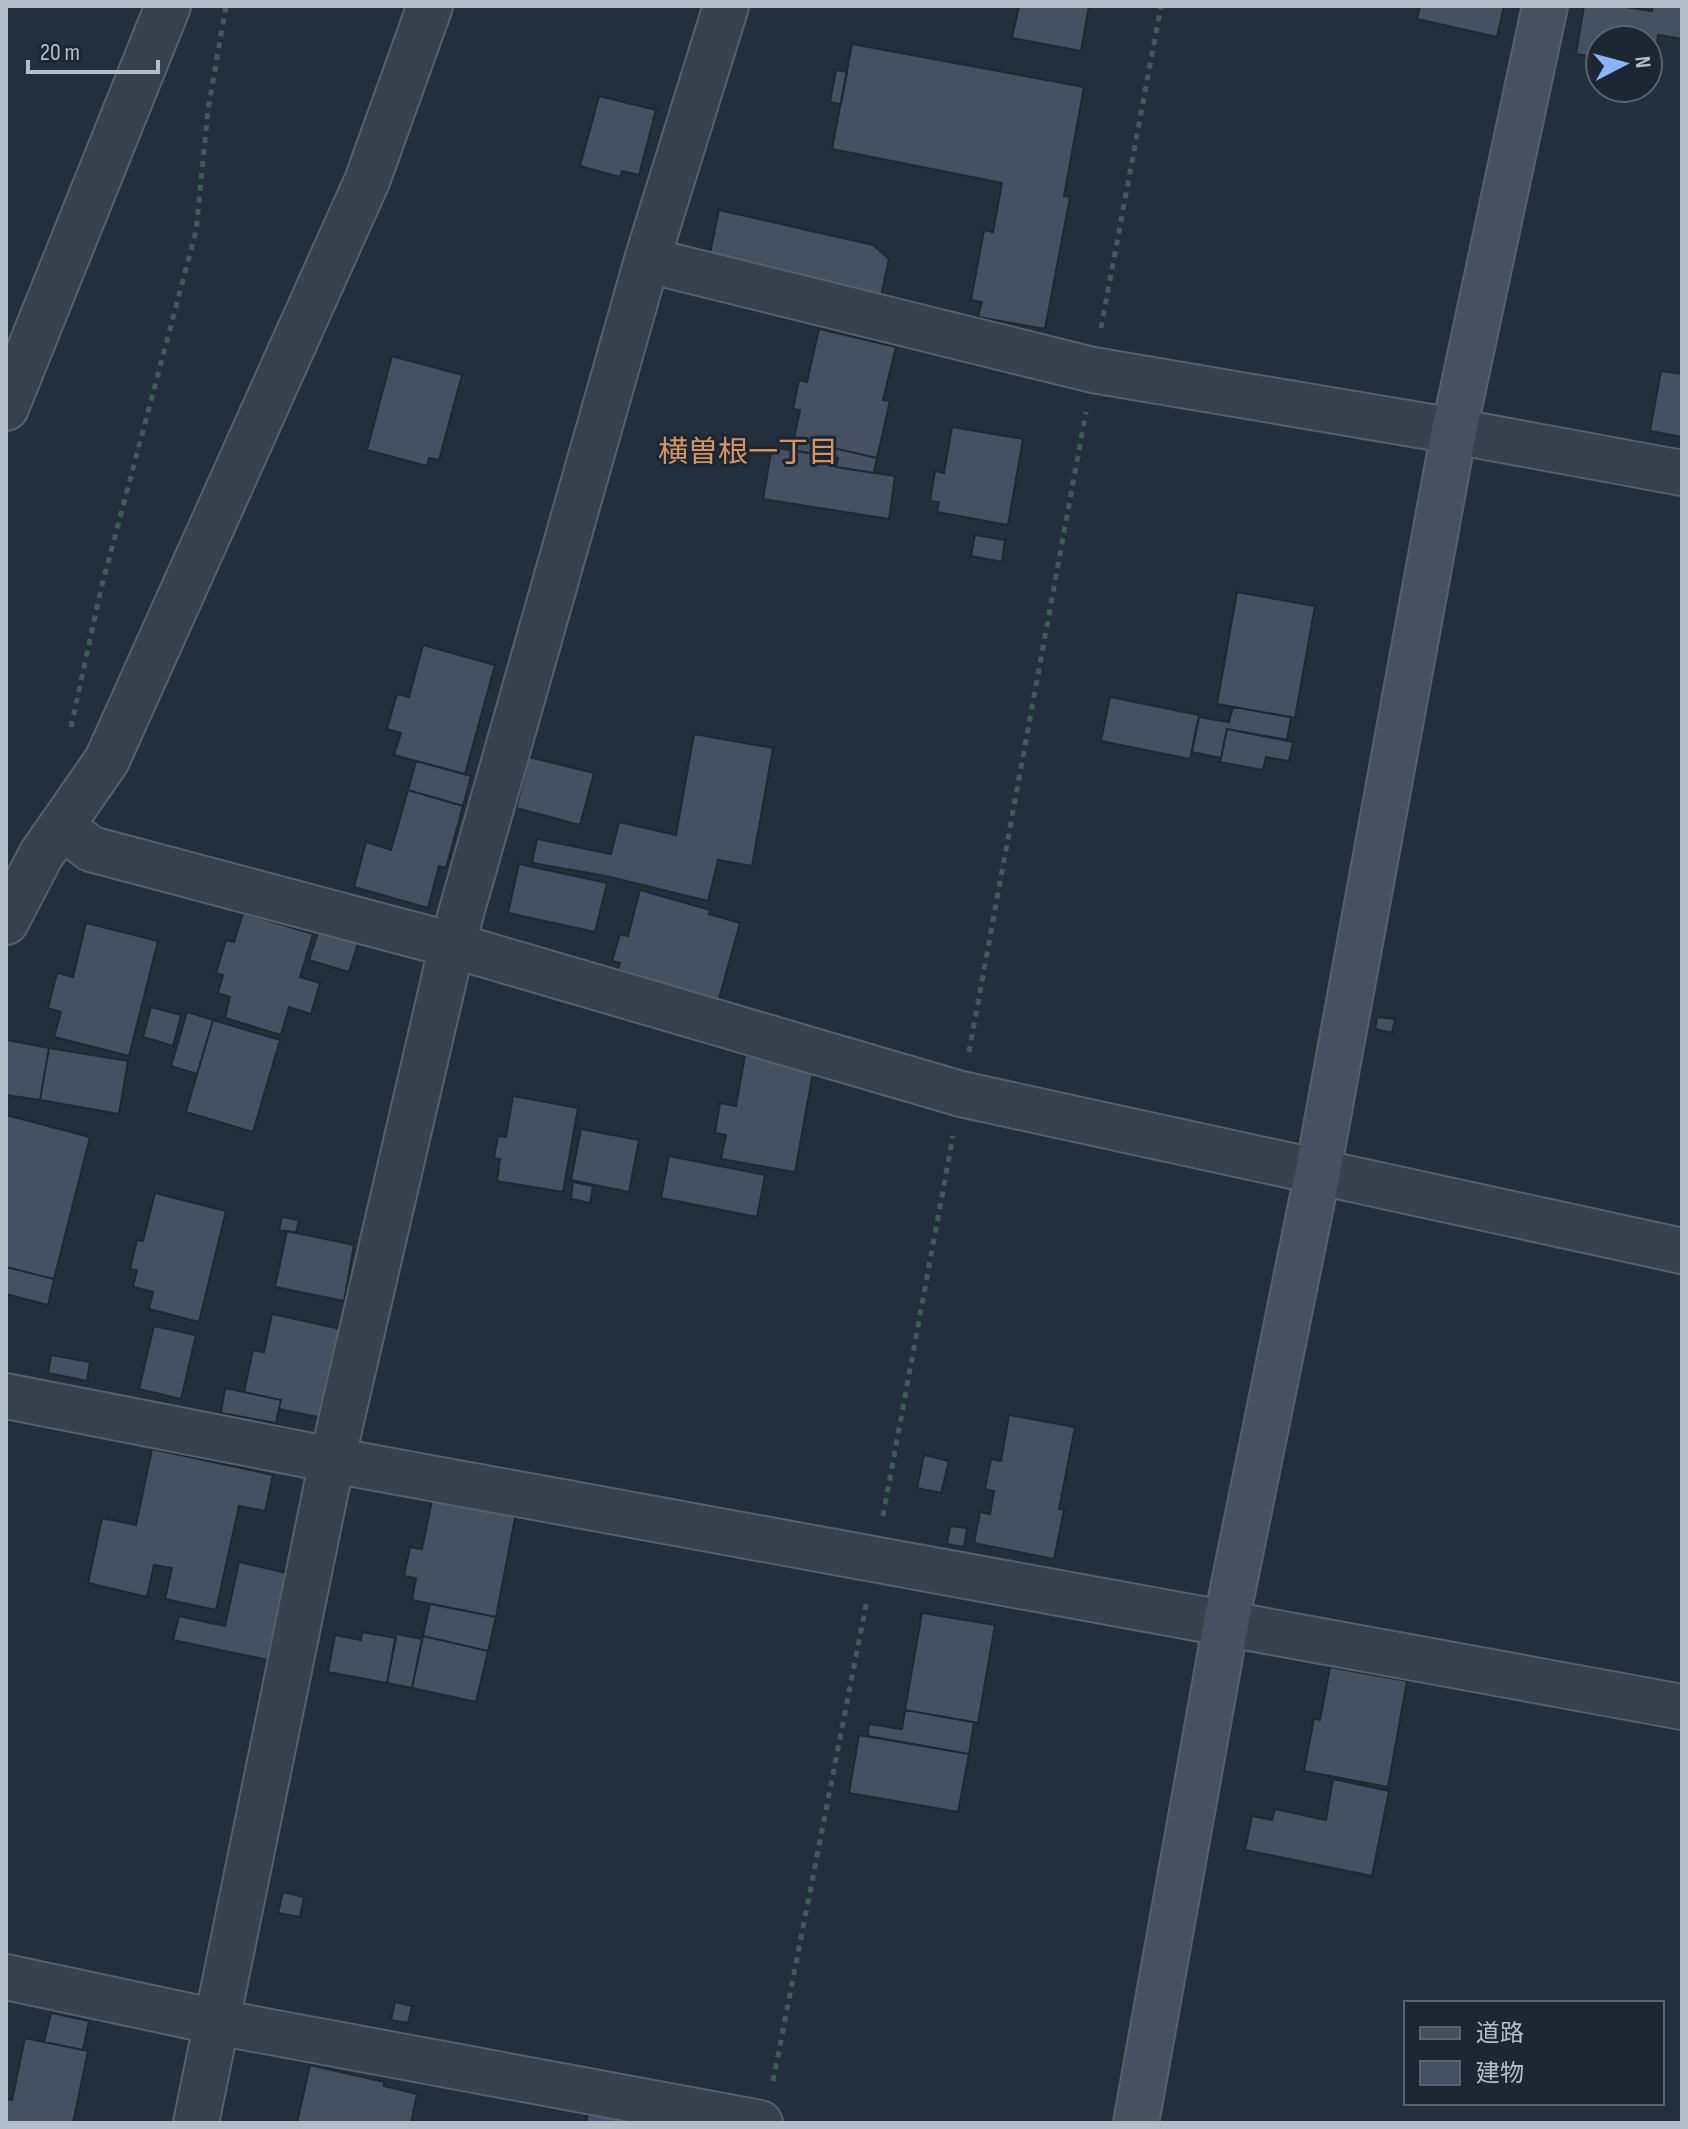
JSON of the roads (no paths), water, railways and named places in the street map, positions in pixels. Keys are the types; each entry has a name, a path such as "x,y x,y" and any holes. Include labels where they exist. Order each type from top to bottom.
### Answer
{"street":[{"path":"6,408 168,6"},
{"path":"6,922 41,855 107,760 367,181 430,6"},
{"path":"196,2123 332,1460 452,945 647,260 726,6"},
{"path":"1136,2123 1226,1623 1318,1171 1454,431 1545,6"},
{"path":"647,260 1093,370 1682,473"},
{"path":"61,826 91,849 452,945 961,1094 1682,1251"},
{"path":"6,1396 332,1460 1682,1707"},
{"path":"6,1977 217,2022 760,2123"}],"district":[{"name":"横曽根一丁目","path":"748,453"}]}
